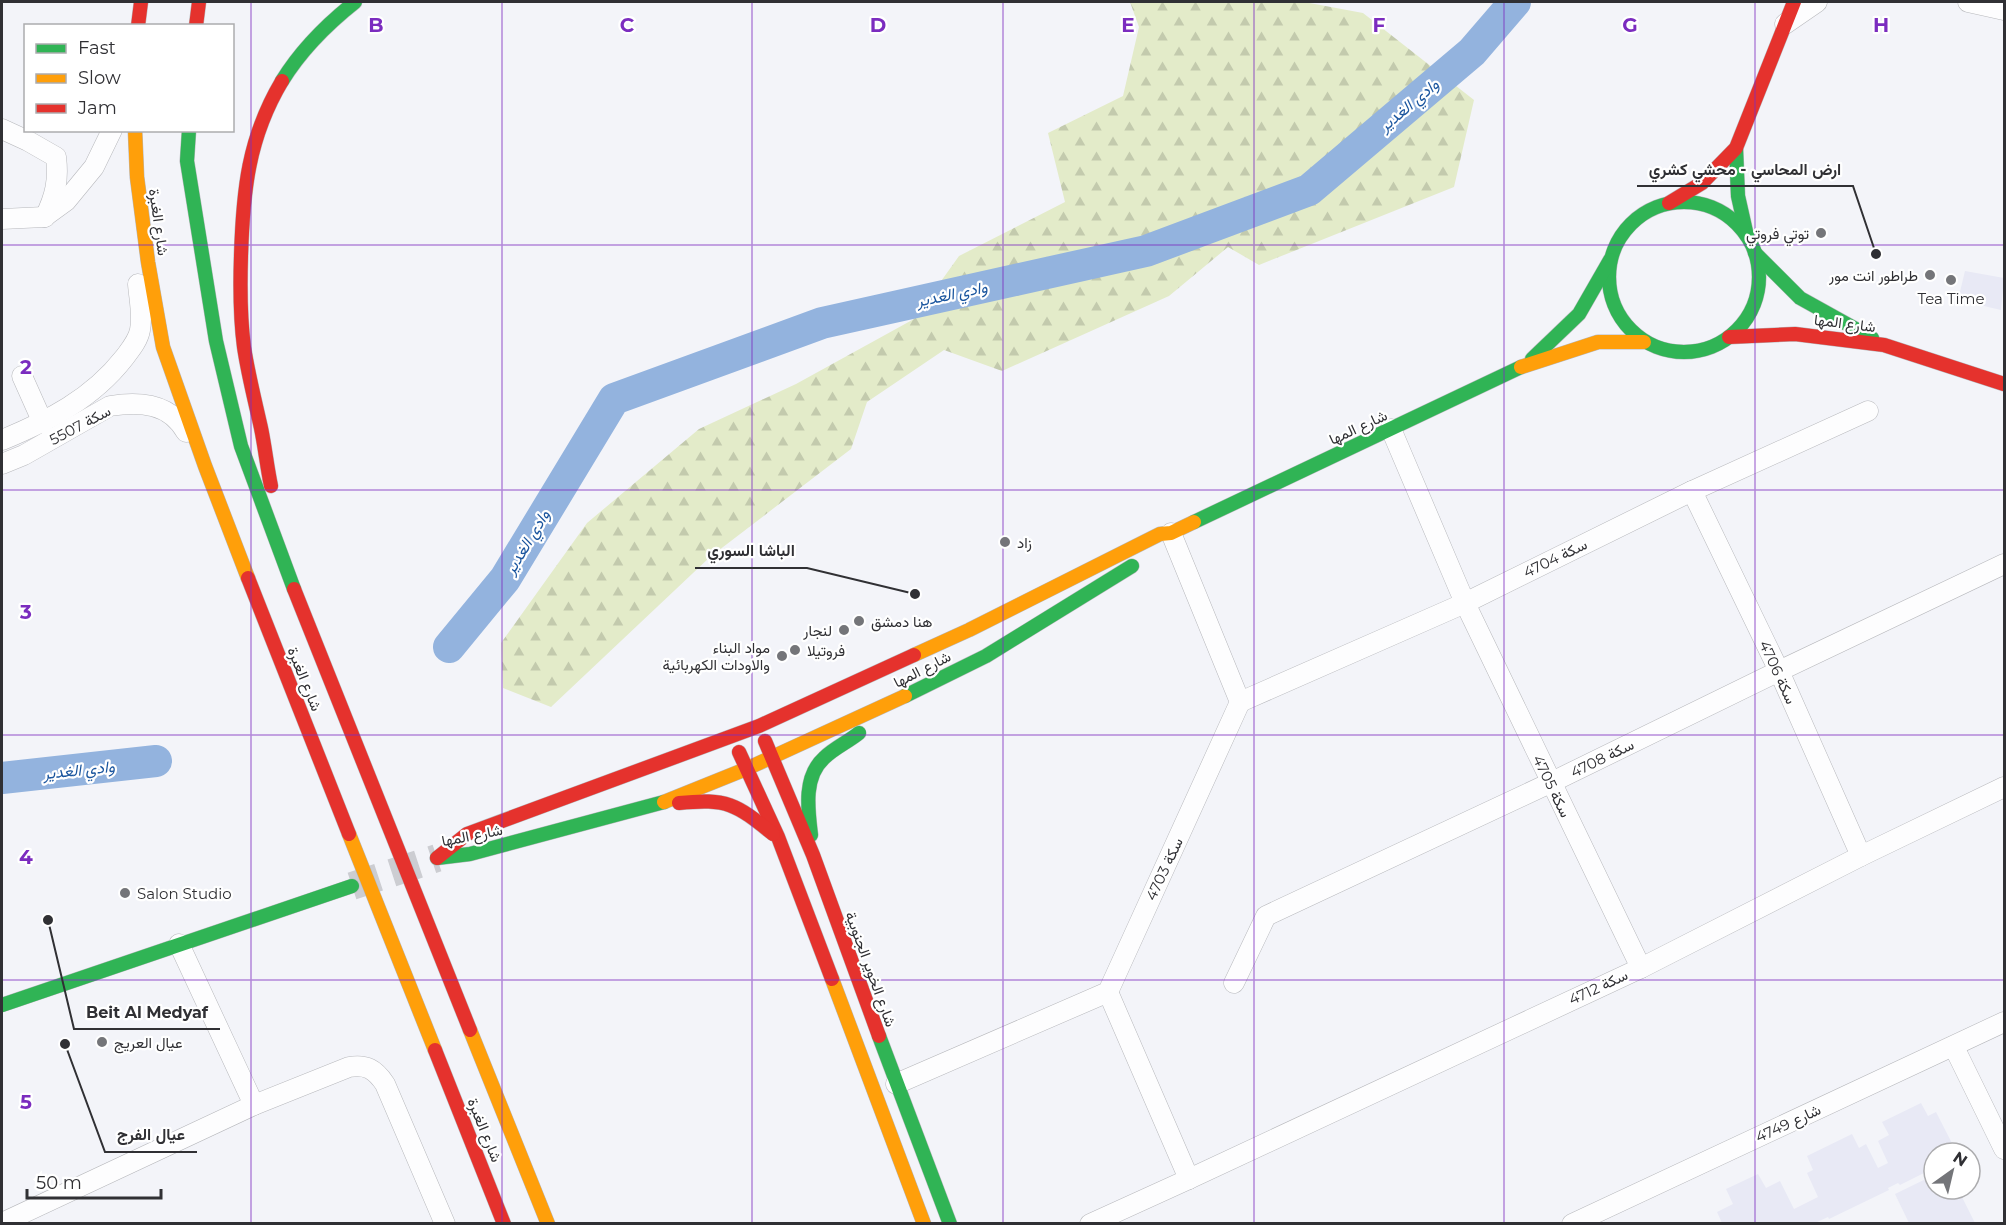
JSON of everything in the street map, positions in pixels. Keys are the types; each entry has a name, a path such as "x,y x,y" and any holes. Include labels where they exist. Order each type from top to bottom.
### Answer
{"street":[{"path":"138,24 141,2"},
{"path":"196,24 199,2"},
{"path":"281,555 264,439 243,346 242,236 248,164 263,117 274,94 291,68 316,36 356,2"},
{"path":"1736,148 1738,196 1747,236 1755,254 1759,272 1758,291 1753,308 1730,338 1714,346 1688,352 1661,349 1644,342 1626,326 1614,306 1608,284 1610,260 1617,240 1631,223 1649,210 1669,203 1702,183 1736,148 1794,2"},
{"path":"1785,24 1817,2"},
{"path":"1968,2 2004,10"},
{"path":"2,129 56,158 58,173 54,198 44,218"},
{"path":"2,219 44,218 66,201 94,167 111,132"},
{"name":"سكة 5507","path":"2,440 43,423 90,393 122,360 133,346 140,331 140,306 119,132"},
{"name":"شارع الغبرة","path":"135,132 137,177 148,262 163,347 205,466 504,1224"},
{"name":"شارع الغبرة","path":"189,132 188,160 216,342 242,446 281,555 386,825 548,1224"},
{"path":"1669,203 1692,202 1713,208 1732,220 1747,236"},
{"name":"شارع المها","path":"1755,254 1800,298 1884,345"},
{"name":"شارع المها","path":"1526,365 1579,314 1610,260"},
{"name":"شارع المها","path":"1730,338 1795,334 1884,345 2004,384"},
{"name":"شارع المها","path":"1171,534 1167,545 986,656 871,713 771,758 656,805 470,855 437,858 467,834 759,726 969,630 1160,534 1171,534 1526,365 1598,342 1644,342"},
{"path":"22,376 43,423"},
{"name":"سكة 5507","path":"2,464 24,455 110,406 140,403 156,406 172,414 205,466"},
{"name":"سكة 4704","path":"1240,702 1465,603 1692,491 1868,411"},
{"name":"4705 سكة","path":"1391,429 1465,603 1641,968"},
{"name":"4706 سكة","path":"1692,491 1779,672 1861,856"},
{"path":"1171,534 1240,702"},
{"name":"سكة 4708","path":"1233,983 1266,916 1550,783 2004,564"},
{"name":"4703 سكة","path":"1108,992 1240,702"},
{"path":"813,855 809,821 811,776 822,759 862,730 871,713"},
{"name":"شارع الخوير الجنوبية","path":"759,726 813,855 896,1084 950,1224"},
{"path":"732,736 777,837 924,1224"},
{"name":"سكة 4712","path":"1090,1224 1641,968 1861,856 2004,787"},
{"path":"656,805 716,801 747,813 777,837"},
{"path":"2,1005 352,886"},
{"path":"179,944 254,1105"},
{"path":"896,1084 1108,992 1188,1179"},
{"name":"4749 شارع","path":"1572,1224 1605,1216 2004,1022"},
{"path":"1954,1047 2004,1149"},
{"path":"2,1223 254,1105 348,1067 361,1065 369,1067 385,1084 445,1224"}],"shaded area":[{"path":"1965,271 2004,278 2001,310 1958,300"},
{"path":"1921,1103 1928,1116 1936,1112 1951,1141 1922,1141 1922,1174 1900,1185 1898,1183 1888,1188 1889,1190 1829,1219 1828,1217 1815,1223 1722,1223 1717,1212 1733,1204 1726,1189 1758,1174 1766,1188 1780,1181 1794,1209 1818,1197 1807,1173 1813,1170 1807,1156 1852,1134 1859,1148 1866,1144 1878,1168 1888,1163 1878,1141 1889,1135 1882,1122"},
{"path":"1922,1181 1922,1201 1964,1201 1975,1223 1909,1223 1895,1194"}],"green space":[{"path":"1130,2 1304,2 1363,13 1474,100 1454,187 1259,265 1228,247 1169,296 1002,371 944,350 867,402 851,449 710,557 551,707 503,688 501,643 587,523 699,429 796,384 914,319 959,256 1065,202 1048,133 1123,96 1139,27"}],"waterway":[{"name":"وادي الغدير","path":"449,647 505,579 614,399 822,323 1146,251 1309,190 1472,52 1515,2"},
{"name":"وادي الغدير","path":"2,778 156,761"}],"tunnel":[{"path":"352,886 437,858"}],"traffic: fast":[{"path":"282,81 315,38 355,2"},
{"path":"189,132 187,161 216,341 241,446 294,589"},
{"path":"1736,148 1738,196 1747,236"},
{"path":"1684,202 1699,203 1713,208 1737,224 1753,248 1758,262 1759,277 1758,292 1753,306 1737,330 1713,346 1699,351 1684,352 1669,351 1655,346 1631,330 1615,306 1610,292 1609,277 1610,262 1615,248 1631,224 1655,208 1669,203 1684,202"},
{"path":"1755,253 1800,298 1872,338"},
{"path":"1532,359 1579,314 1610,260"},
{"path":"1194,522 1521,367"},
{"path":"905,696 986,656 1132,566"},
{"path":"811,835 808,794 817,766 828,754 859,733"},
{"path":"437,858 470,854 664,802"},
{"path":"2,1005 352,886"},
{"path":"879,1036 950,1224"}],"traffic: slow":[{"path":"135,132 137,177 148,262 163,347 248,578"},
{"path":"1521,367 1598,342 1644,342"},
{"path":"914,655 969,630 1160,534 1171,533 1194,522"},
{"path":"664,802 746,769 905,696"},
{"path":"349,834 435,1050"},
{"path":"832,979 924,1224"},
{"path":"470,1030 548,1224"}],"traffic: jam":[{"path":"138,24 141,2"},
{"path":"196,24 199,2"},
{"path":"1669,203 1702,183 1736,148 1794,2"},
{"path":"271,486 244,347 241,267 243,209 249,166 262,123 282,81"},
{"path":"1729,337 1795,334 1884,345 2004,384"},
{"path":"248,578 349,834"},
{"path":"294,589 470,1030"},
{"path":"437,858 467,834 759,726 914,655"},
{"path":"765,741 813,855 879,1036"},
{"path":"739,752 778,837 832,979"},
{"path":"679,803 709,802 730,805 773,834"},
{"path":"435,1050 504,1224"}],"place":[{"name":"توتي فروتي","path":"1821,233"},
{"name":"ارض المحاسي - محشي كشري","path":"1876,254"},
{"name":"طراطور انت مور","path":"1930,275"},
{"name":"Tea Time","path":"1951,280"},
{"name":"زاد","path":"1005,542"},
{"name":"الباشا السوري","path":"915,594"},
{"name":"هنا دمشق","path":"859,621"},
{"name":"لنجار","path":"844,630"},
{"name":"فروتيلا","path":"795,650"},
{"name":"مواد البناء والاودات الكهربائية","path":"782,656"},
{"name":"Salon Studio","path":"125,893"},
{"name":"Beit Al Medyaf","path":"48,920"},
{"name":"عيال العريج","path":"102,1042"},
{"name":"عيال الفرج","path":"65,1044"}]}
